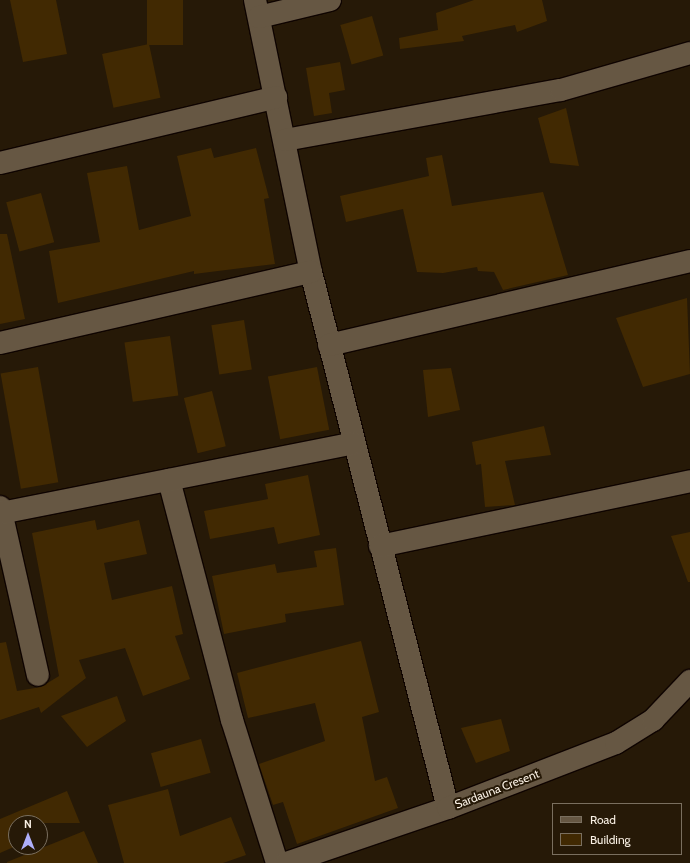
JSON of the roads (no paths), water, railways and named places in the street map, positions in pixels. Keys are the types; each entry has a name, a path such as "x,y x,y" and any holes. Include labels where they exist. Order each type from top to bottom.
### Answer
{"street":[{"path":"330,0 257,8 311,272 448,808"},
{"path":"284,140 561,90 690,53"},
{"path":"0,163 276,97"},
{"path":"329,345 690,261"},
{"path":"0,343 311,272"},
{"path":"38,676 1,510 169,480 354,443"},
{"path":"169,480 232,720 277,863"},
{"path":"380,546 690,481"},
{"name":"Sardauna Cresent","path":"286,863 448,808 616,743 653,720 690,682"}]}
